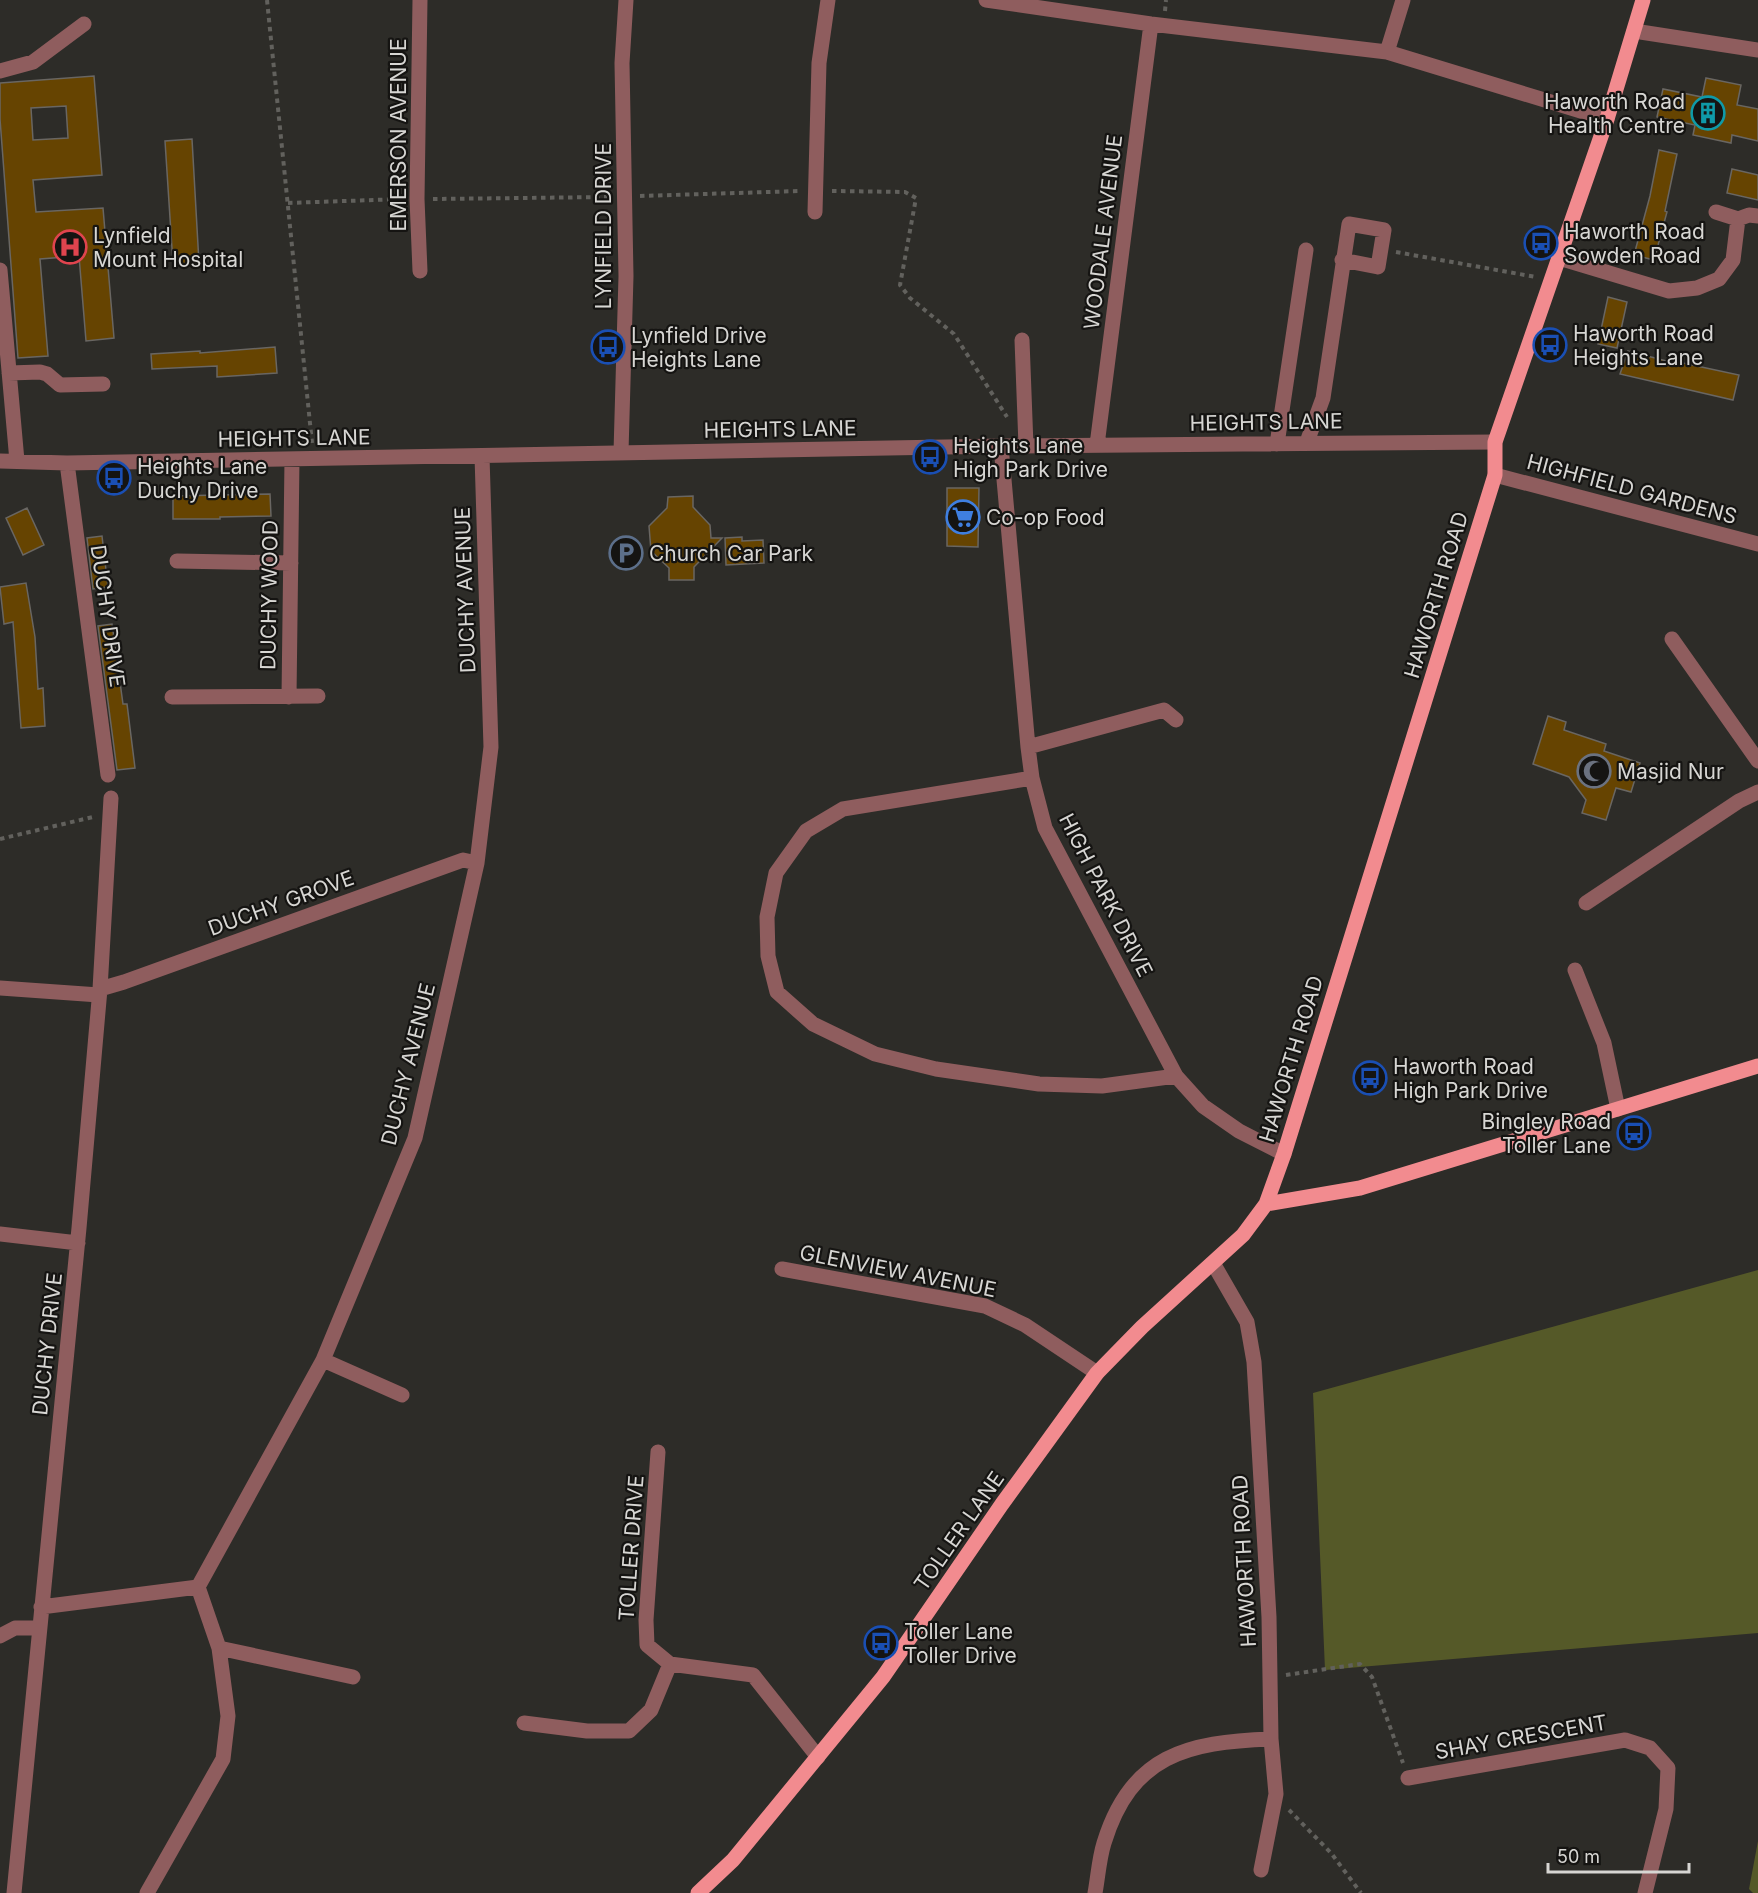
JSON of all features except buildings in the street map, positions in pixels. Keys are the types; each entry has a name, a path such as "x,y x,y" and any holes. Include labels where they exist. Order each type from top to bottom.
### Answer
{"main road":[{"name":"HAWORTH ROAD","path":"1266,1204 1284,1154 1495,475 1495,442 1607,119 1643,0"},
{"path":"1266,1204 1360,1188 1758,1066"},
{"name":"TOLLER LANE","path":"698,1893 733,1860 884,1677 1002,1504 1097,1373 1142,1327 1243,1235 1266,1204"}],"street":[{"name":"EMERSON AVENUE","path":"420,0 417,199 420,271"},
{"name":"LYNFIELD DRIVE","path":"621,452 626,276 622,63 626,0"},
{"path":"815,212 819,63 828,0"},
{"path":"986,0 1151,24 1387,52 1607,119"},
{"path":"1387,52 1403,0"},
{"path":"0,71 33,62 84,24"},
{"name":"WOODALE AVENUE","path":"1097,445 1151,24"},
{"path":"1634,31 1758,50"},
{"path":"1716,212 1737,219 1749,215 1758,216"},
{"path":"1559,258 1669,291 1697,288 1719,279 1732,260 1737,219"},
{"path":"1307,442 1323,398 1342,261 1349,224 1384,230 1377,267 1342,261"},
{"path":"1277,444 1306,250"},
{"path":"0,270 9,373 6,408 17,461"},
{"path":"1022,340 1026,446"},
{"path":"9,373 40,372 60,385 103,384"},
{"name":"HEIGHTS LANE","path":"0,460 67,463 1001,446 1495,442"},
{"name":"HIGH PARK DRIVE","path":"1001,446 1028,747 1032,778 1045,828 1176,1076 1203,1106 1239,1131 1284,1154"},
{"name":"DUCHY AVENUE","path":"198,1587 323,1360 415,1138 477,863 491,747 482,456"},
{"name":"DUCHY WOOD","path":"289,696 292,459"},
{"name":"DUCHY DRIVE","path":"67,463 108,775"},
{"name":"HIGHFIELD GARDENS","path":"1495,475 1758,544"},
{"path":"177,561 291,563"},
{"path":"1672,639 1758,761"},
{"path":"172,697 318,696"},
{"path":"1028,747 1164,710 1176,720"},
{"path":"1032,778 843,809 806,831 776,873 767,917 768,956 777,992 813,1024 823,1029 875,1054 936,1069 1039,1084 1092,1086 1176,1076"},
{"path":"1586,903 1739,801 1758,792"},
{"name":"DUCHY DRIVE","path":"14,1893 78,1243 99,992 111,798"},
{"name":"DUCHY GROVE","path":"99,992 463,860 477,863"},
{"path":"1575,970 1604,1043 1618,1109"},
{"path":"0,988 99,992"},
{"path":"0,1234 78,1243"},
{"name":"HAWORTH ROAD","path":"1213,1263 1247,1322 1254,1362 1269,1617 1271,1739 1276,1794 1261,1870"},
{"name":"GLENVIEW AVENUE","path":"782,1269 985,1306 1025,1325 1097,1373"},
{"path":"323,1360 402,1395"},
{"name":"TOLLER DRIVE","path":"658,1452 646,1620 647,1645 670,1664"},
{"path":"41,1606 198,1587 219,1648 228,1716 222,1759 147,1893"},
{"path":"0,1636 15,1628 39,1628"},
{"path":"219,1648 353,1677"},
{"path":"524,1723 587,1731 629,1731 651,1710 670,1664 753,1675 818,1757"},
{"path":"1095,1893 1103,1845 1114,1815 1146,1771 1167,1757 1195,1746 1232,1740 1271,1739"},
{"name":"SHAY CRESCENT","path":"1408,1778 1626,1740 1650,1748 1668,1768 1666,1809 1645,1893"}],"path":[{"path":"267,0 313,459"},
{"path":"288,202 816,191 905,192 916,198 900,285 910,298 954,334 1008,418"},
{"path":"1380,249 1551,280"},
{"path":"0,839 109,813"},
{"path":"1270,1677 1360,1664 1372,1677 1408,1778"},
{"path":"1276,1794 1299,1822 1331,1853 1361,1893"}],"green space":[{"path":"1758,1270 1758,1633 1325,1670 1313,1393"},
{"path":"1758,1841 1758,1893 1753,1893 1749,1889"}],"place":[{"name":"Haworth Road Health Centre","path":"1708,113"},
{"name":"Haworth Road Sowden Road","path":"1541,243"},
{"name":"Lynfield Mount Hospital","path":"70,247"},
{"name":"Haworth Road Heights Lane","path":"1550,345"},
{"name":"Lynfield Drive Heights Lane","path":"608,347"},
{"name":"Heights Lane High Park Drive","path":"930,457"},
{"name":"Heights Lane Duchy Drive","path":"114,478"},
{"name":"Co-op Food","path":"963,517"},
{"name":"Church Car Park","path":"626,553"},
{"name":"Masjid Nur","path":"1594,771"},
{"name":"Haworth Road High Park Drive","path":"1370,1078"},
{"name":"Bingley Road Toller Lane","path":"1634,1133"},
{"name":"Toller Lane Toller Drive","path":"881,1643"}]}
